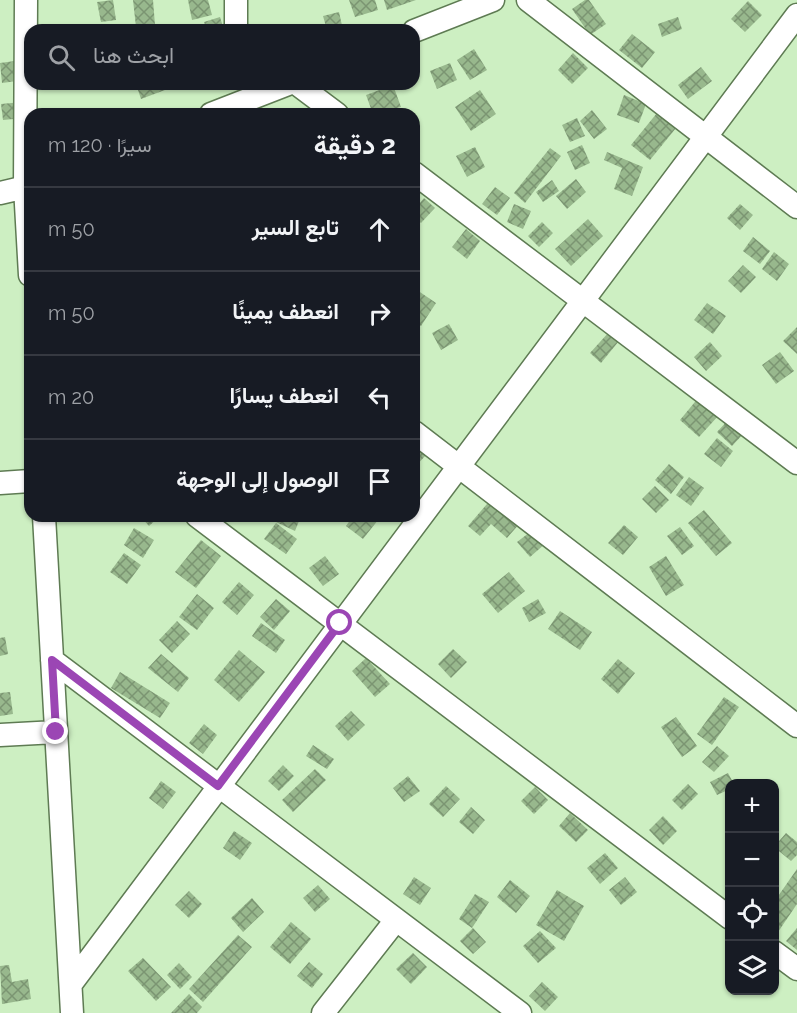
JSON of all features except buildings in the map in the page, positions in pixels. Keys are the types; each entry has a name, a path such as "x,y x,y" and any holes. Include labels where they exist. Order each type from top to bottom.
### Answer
{"street":[{"path":"26,0 26,24"},
{"path":"236,0 236,24"},
{"path":"420,27 449,8 493,0"},
{"path":"528,0 797,207"},
{"path":"420,517 797,15"},
{"path":"26,90 27,108"},
{"path":"219,108 237,94 257,90"},
{"path":"305,90 329,108"},
{"path":"420,178 797,464"},
{"path":"0,193 24,188"},
{"path":"420,437 797,726"},
{"path":"0,483 24,481"},
{"path":"44,522 72,1013"},
{"path":"205,522 725,915"},
{"path":"70,984 416,522"},
{"path":"52,660 520,1013"},
{"path":"0,735 56,732"},
{"path":"323,1013 396,920"},
{"path":"779,956 797,969"}],"route":[{"path":"56,732 52,660 218,786 340,623"}]}
